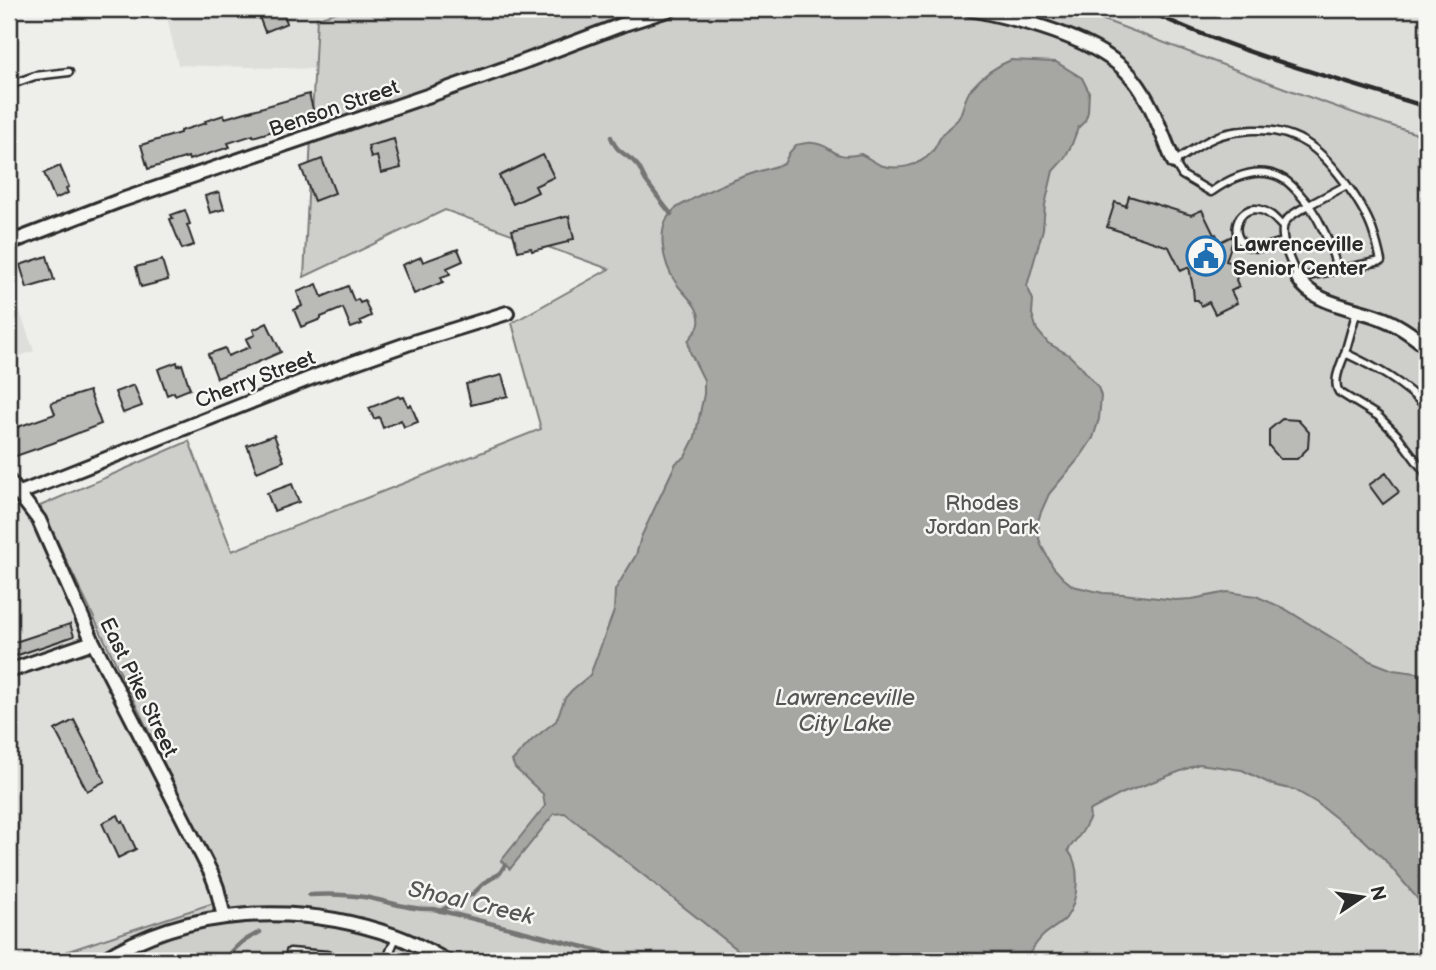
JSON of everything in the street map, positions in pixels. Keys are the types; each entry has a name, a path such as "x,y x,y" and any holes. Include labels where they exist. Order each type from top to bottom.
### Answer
{"street":[{"name":"Benson Street","path":"9,243 119,201 433,94 621,24 671,9"},
{"path":"970,9 1044,27 1088,46 1124,68 1142,91 1174,162"},
{"path":"1298,278 1309,291 1321,298 1381,318 1402,328 1427,347"},
{"name":"Cherry Street","path":"20,493 316,376 507,313"},
{"name":"East Pike Street","path":"9,481 39,520 93,642 212,875 224,917"},
{"path":"9,671 93,642"},
{"path":"101,961 161,933 224,917 294,914 342,921 397,936 447,961"}],"lane":[{"path":"9,85 35,76 69,72"},
{"path":"1338,270 1316,215 1309,205 1287,181 1265,173 1251,173 1234,178 1211,192 1182,175 1174,162 1215,137 1241,131 1277,131 1298,138 1329,161 1347,185 1362,207 1374,234 1381,261 1338,270 1298,278 1284,242 1283,227 1286,221 1300,209 1309,205 1347,185"},
{"path":"1283,227 1271,215 1258,209 1246,211 1237,221 1236,227 1239,239 1249,247 1284,242"},
{"path":"1357,310 1336,388 1378,416 1397,435 1427,475"},
{"path":"1345,353 1394,379 1412,392 1427,408"},
{"path":"386,961 397,936"},
{"path":"289,961 290,952 327,955 354,961"}],"shaded area":[{"path":"165,9 606,9 312,69 178,65"},
{"path":"1074,9 1427,9 1427,137 1267,82"},
{"path":"9,281 34,351 9,360"},
{"path":"9,489 36,526 107,685 198,861 212,896 209,905 38,961 9,961"}],"green space":[{"name":"Rhodes Jordan Park","path":"347,9 1074,9 1294,92 1427,137 1427,961 38,961 229,898 40,506 189,441 232,551 541,429 512,323 609,269 445,210 304,277 317,18"}],"water":[{"name":"Lawrenceville City Lake","path":"1011,60 1056,62 1082,78 1089,92 1085,121 1078,128 1064,159 1053,171 1045,205 1043,229 1027,286 1033,300 1032,314 1037,330 1048,343 1069,355 1098,387 1101,396 1099,419 1093,438 1081,456 1049,494 1038,521 1041,545 1053,567 1073,586 1103,593 1175,600 1228,592 1256,596 1285,609 1370,661 1393,670 1424,674 1427,677 1427,910 1384,859 1317,803 1295,790 1273,785 1242,770 1199,764 1121,794 1089,811 1090,817 1082,832 1068,850 1077,874 1074,902 1066,918 1041,938 1024,961 752,961 565,813 554,814 510,869 501,861 545,806 543,794 515,768 512,761 556,721 565,698 590,675 614,611 615,590 636,555 641,537 676,463 685,457 695,437 704,394 704,380 690,352 688,341 699,324 699,318 695,307 676,283 667,266 663,235 668,216 678,207 712,189 784,164 789,153 800,144 820,144 844,156 861,154 887,167 914,164 931,153 958,119 975,84 989,72"}],"building":[{"path":"256,9 282,9 287,23 265,32"},
{"path":"309,94 314,113 289,121 290,126 228,143 230,147 189,160 188,157 148,169 141,145 224,115 225,118"},
{"path":"394,139 401,168 381,173 377,156 371,158 368,146"},
{"path":"543,155 554,177 535,186 538,192 513,204 499,176"},
{"path":"322,159 335,193 314,201 301,167"},
{"path":"60,166 69,187 66,188 68,193 55,199 44,173"},
{"path":"219,192 224,209 210,213 205,196"},
{"name":"Lawrenceville Senior Center","path":"1129,196 1191,215 1202,210 1220,242 1232,236 1226,261 1234,263 1231,271 1238,274 1236,280 1239,287 1231,291 1237,303 1215,314 1209,302 1201,306 1198,300 1194,300 1189,267 1181,271 1169,247 1107,227 1115,202 1126,206"},
{"path":"185,210 194,245 182,249 170,219 173,218 171,215"},
{"path":"569,216 574,239 532,251 531,248 518,251 512,230"},
{"path":"458,249 463,261 447,268 450,274 441,277 443,282 414,294 402,265 421,257 423,262"},
{"path":"47,256 54,280 27,288 20,265"},
{"path":"162,260 168,280 141,287 136,267"},
{"path":"317,284 322,297 348,286 354,301 365,301 371,316 360,321 362,324 351,328 343,308 301,327 294,310 302,306 297,292"},
{"path":"267,323 281,352 217,378 208,354 225,348 228,356 250,347 246,339 255,335 253,330"},
{"path":"177,362 178,366 182,364 190,389 167,395 158,369"},
{"path":"502,375 508,396 471,405 466,384"},
{"path":"134,385 142,406 123,413 115,392"},
{"path":"89,391 101,424 13,457 9,430 55,414 51,403"},
{"path":"399,396 404,397 408,406 411,405 418,422 404,427 401,420 383,428 379,417 374,419 369,408"},
{"path":"1282,419 1298,420 1309,432 1308,448 1297,459 1280,459 1269,446 1269,430"},
{"path":"274,435 284,461 257,472 247,445"},
{"path":"1386,473 1399,492 1383,504 1369,485"},
{"path":"292,484 299,502 274,511 267,493"},
{"path":"70,624 74,636 9,658 9,644"},
{"path":"74,720 105,781 87,791 55,730"},
{"path":"118,815 136,849 118,858 102,823"}],"waterway":[{"path":"611,137 617,148 638,166 671,214"},
{"path":"440,911 474,893 500,873 505,865"},
{"name":"Shoal Creek","path":"309,895 357,896 407,907 434,909 604,952 622,961"},
{"name":"Shoal Creek","path":"222,961 242,942 260,932"}],"railway":[{"path":"1144,9 1248,51 1427,107"}],"place":[{"name":"Lawrenceville Senior Center","path":"1206,256"}]}
